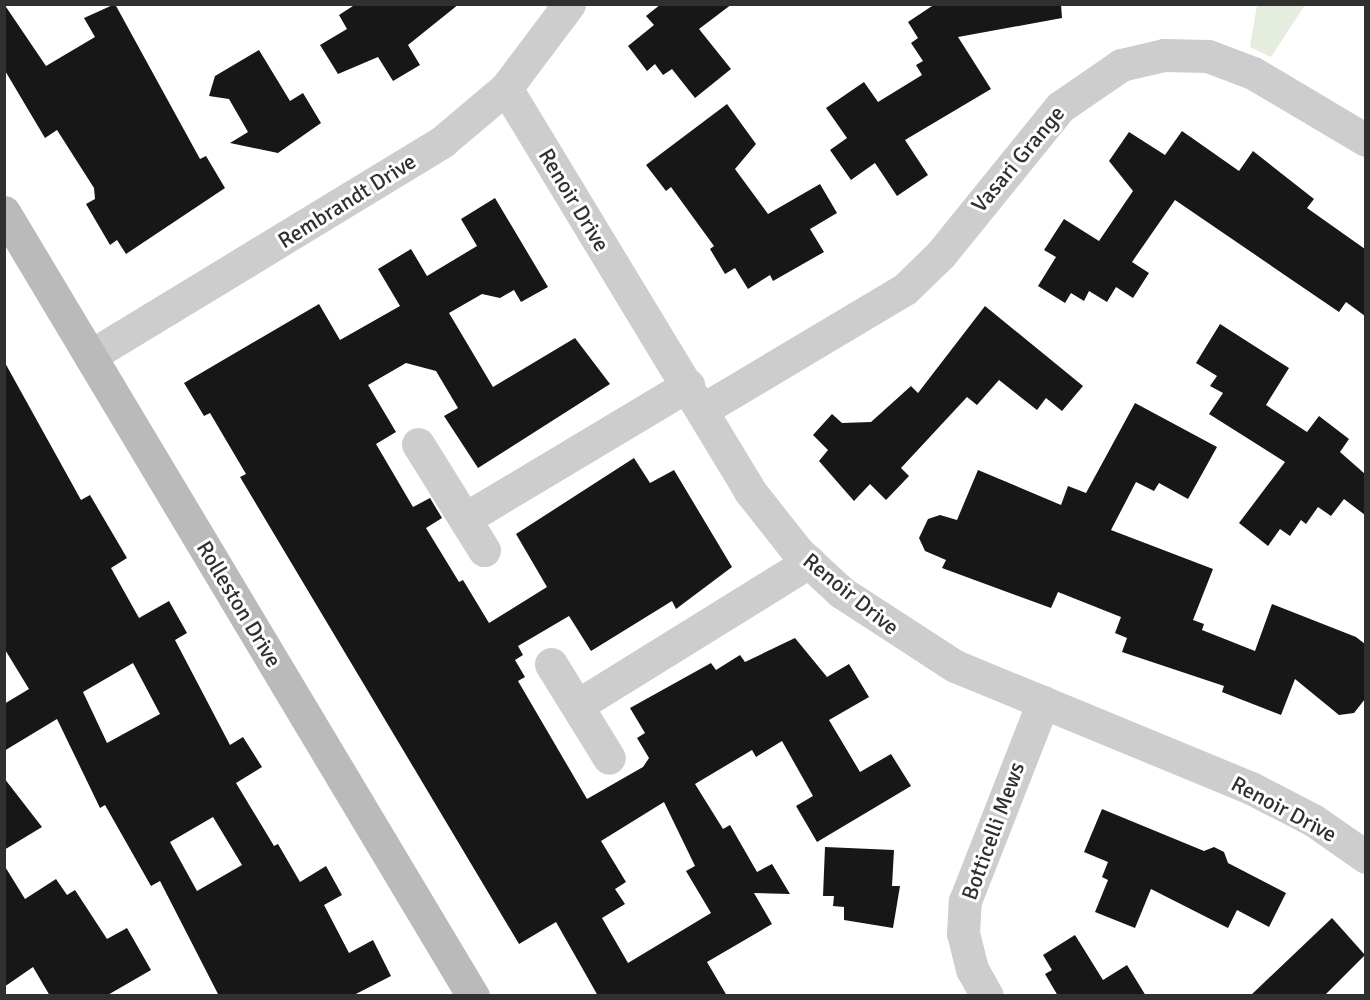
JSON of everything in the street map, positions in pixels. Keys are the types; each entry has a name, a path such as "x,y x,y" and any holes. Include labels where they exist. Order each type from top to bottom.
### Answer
{"main road":[{"name":"Rolleston Drive","path":"4,212 473,996"}],"street":[{"name":"Rembrandt Drive","path":"90,356 378,184 443,141 506,88 569,4"},
{"name":"Vasari Grange","path":"466,518 905,290 941,254 1060,107 1121,65 1164,56 1208,56 1253,73 1365,140"},
{"name":"Renoir Drive","path":"506,88 749,489 809,562 901,635 955,666 1251,788 1313,820 1365,857"},
{"path":"418,444 484,549"},
{"path":"578,705 809,562"},
{"path":"551,663 609,758"},
{"name":"Botticelli Mews","path":"987,996 972,969 963,934 965,901 1043,702"}],"shaded area":[{"path":"1257,5 1305,5 1271,57 1250,47"}],"building":[{"path":"4,4 46,66 95,37 84,18 115,4 200,159 206,156 225,188 126,254 117,240 110,245 86,204 95,199 94,188 57,130 45,138 4,69"},
{"path":"356,4 459,4 408,45 420,65 393,81 378,57 338,74 320,45 347,29 339,15"},
{"path":"661,4 732,4 699,29 731,69 695,98 672,69 663,75 655,64 647,71 628,46 654,25 646,16"},
{"path":"935,4 1061,4 1062,18 958,37 991,89 905,140 928,175 897,196 875,163 851,180 830,150 847,138 826,108 864,82 878,102 922,75 916,65 923,61 911,43 918,38 908,22"},
{"path":"259,50 290,101 303,93 321,123 278,153 230,143 248,132 229,99 209,96 215,76"},
{"path":"727,104 756,144 735,169 768,214 820,184 837,213 810,229 824,252 773,281 770,275 748,289 735,268 725,274 710,249 714,246 671,187 666,191 646,165"},
{"path":"1182,131 1239,171 1253,151 1314,199 1307,208 1365,249 1365,316 1346,302 1339,312 1175,200 1132,262 1149,273 1133,298 1116,287 1107,302 1089,291 1084,301 1071,293 1065,303 1038,286 1056,257 1044,250 1064,219 1099,241 1133,191 1109,161 1129,132 1165,155"},
{"path":"495,198 548,287 521,302 514,290 500,298 482,294 449,313 493,387 575,338 610,384 478,468 444,416 458,408 436,371 406,363 368,385 396,432 376,444 413,507 430,498 442,518 426,528 459,582 463,580 489,623 547,587 516,534 634,458 650,483 674,470 732,567 676,609 672,601 591,651 569,616 518,646 523,655 515,660 525,677 518,681 587,799 643,767 649,758 637,738 645,733 630,708 711,663 716,670 740,655 745,662 795,638 827,677 849,664 869,697 829,720 860,772 891,754 911,786 817,842 796,806 813,796 782,741 756,757 752,750 695,784 723,829 730,825 757,872 772,864 790,894 754,893 772,924 707,962 727,996 598,996 556,922 519,944 240,477 246,474 210,413 204,416 184,383 319,304 340,340 400,306 378,269 411,249 427,276 477,246 461,219","holes":["664,802 695,866 686,871 711,913 628,963 602,918 625,904 615,889 626,882 601,841"]},
{"path":"985,306 1083,386 1062,411 1046,398 1037,410 999,380 977,405 967,397 901,468 909,476 886,500 870,484 854,501 819,461 828,450 813,435 832,414 842,423 871,422 911,386 918,393"},
{"path":"1220,324 1289,368 1266,405 1307,432 1319,416 1349,439 1340,452 1365,474 1365,515 1344,499 1331,516 1318,507 1306,524 1301,520 1290,536 1280,529 1268,546 1239,523 1285,462 1209,414 1223,393 1210,386 1217,376 1196,363"},
{"path":"4,361 81,500 90,495 127,558 111,568 139,618 169,601 187,633 175,640 230,745 243,737 262,767 236,783 274,846 278,844 300,882 326,866 342,895 324,905 349,953 373,940 391,976 352,996 219,996 160,881 151,886 105,805 100,808 57,719 4,751 4,704 29,689 4,648","holes":["133,663 160,714 107,743 83,692","213,817 242,865 197,891 170,842"]},
{"path":"1135,403 1217,447 1188,499 1159,483 1154,491 1136,482 1111,530 1213,569 1193,620 1204,624 1202,630 1255,651 1272,604 1356,637 1365,644 1365,699 1354,713 1339,715 1295,679 1281,715 1222,692 1224,686 1122,652 1127,638 1115,633 1121,617 1058,592 1051,608 942,568 946,560 925,551 919,538 928,519 940,515 957,520 978,470 1061,505 1068,486 1086,493"},
{"path":"4,778 42,827 4,850"},
{"path":"1102,809 1204,851 1214,847 1224,852 1228,863 1286,893 1269,927 1237,910 1228,928 1151,889 1135,928 1095,912 1108,880 1102,877 1108,862 1084,852"},
{"path":"825,847 894,850 892,886 900,886 893,928 844,920 844,907 833,906 834,896 823,896"},
{"path":"4,865 25,899 56,879 67,895 75,890 107,939 127,928 151,970 106,996 50,996 33,967 4,987"},
{"path":"1332,918 1365,955 1324,996 1250,996"},
{"path":"1075,935 1103,980 1127,965 1146,996 1058,996 1045,974 1052,970 1043,955"}]}
